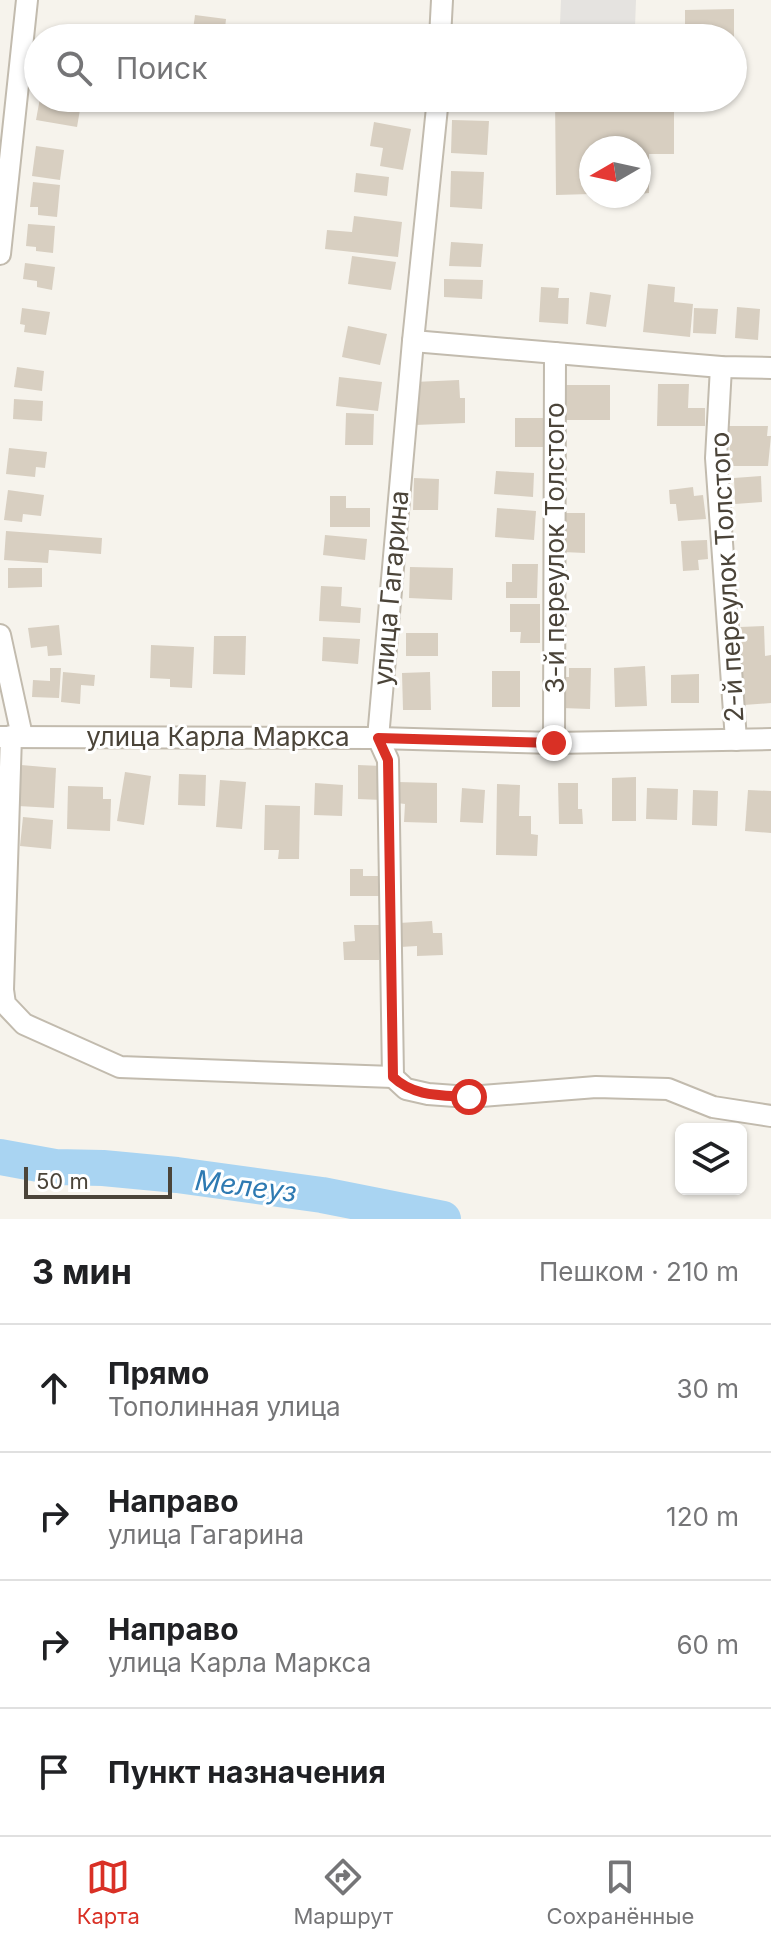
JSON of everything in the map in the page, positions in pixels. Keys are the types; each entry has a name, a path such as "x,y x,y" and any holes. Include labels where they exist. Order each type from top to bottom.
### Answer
{"street":[{"path":"24,24 27,0"},
{"path":"441,24 442,0"},
{"path":"0,254 24,28"},
{"name":"улица Гагарина","path":"393,1077 388,760 378,738 437,112"},
{"path":"413,341 721,367 771,368"},
{"name":"3-й переулок Толстого","path":"554,743 555,353"},
{"name":"2-й переулок Толстого","path":"721,367 716,458 736,740"},
{"path":"0,635 11,736 3,990 5,1004 24,1024 120,1067 393,1077 406,1089 469,1097 596,1087 668,1089 713,1107 771,1116"},
{"name":"улица Карла Маркса","path":"11,736 378,738 554,743 771,739"}],"shaded area":[{"path":"561,0 636,0 635,24 560,24"}],"building":[{"path":"734,9 734,24 685,24 685,10"},
{"path":"195,15 226,19 225,24 194,24"},
{"path":"37,112 80,112 77,127 36,120"},
{"path":"555,112 674,112 674,154 651,154 651,136 579,136 579,194 556,195"},
{"path":"452,120 489,121 487,155 451,153"},
{"path":"374,122 411,129 403,170 380,166 383,148 370,146"},
{"path":"36,146 64,150 60,180 32,176"},
{"path":"451,171 484,172 482,209 450,207"},
{"path":"356,173 389,177 387,196 354,192"},
{"path":"33,182 60,185 57,217 38,215 38,207 30,207"},
{"path":"354,216 402,222 398,257 325,249 327,230 352,232"},
{"path":"28,224 55,226 53,253 26,246"},
{"path":"451,242 483,244 481,267 449,266"},
{"path":"352,256 396,262 391,290 348,284"},
{"path":"25,263 55,267 52,290 37,287 37,281 23,279"},
{"path":"444,279 483,280 482,299 444,297"},
{"path":"648,284 675,287 674,302 693,304 690,337 643,332"},
{"path":"541,287 559,288 558,298 569,298 568,324 539,322"},
{"path":"590,292 611,295 606,327 586,324"},
{"path":"737,307 760,309 758,340 735,338"},
{"path":"22,308 50,312 46,335 24,332 25,325 20,324"},
{"path":"694,308 718,309 716,334 693,333"},
{"path":"348,326 387,334 380,365 342,357"},
{"path":"17,367 44,371 42,391 14,387"},
{"path":"339,377 382,382 378,411 336,406"},
{"path":"459,380 460,398 465,398 465,423 415,425 414,382"},
{"path":"658,384 689,384 688,408 705,408 705,426 657,426"},
{"path":"561,385 610,385 610,420 562,420"},
{"path":"14,399 43,401 42,421 13,419"},
{"path":"346,413 374,414 373,445 345,445"},
{"path":"515,418 543,418 543,447 515,447"},
{"path":"729,426 768,426 767,436 771,436 768,466 730,466"},
{"path":"9,448 47,452 45,468 36,467 35,477 6,474"},
{"path":"496,471 534,473 533,497 494,494"},
{"path":"761,476 762,502 735,504 734,478"},
{"path":"414,478 439,479 438,510 413,510"},
{"path":"693,487 694,496 703,495 706,519 678,521 676,504 670,504 669,490"},
{"path":"8,490 44,495 41,516 23,514 22,522 4,520"},
{"path":"330,496 346,496 346,508 370,508 370,527 330,527"},
{"path":"497,508 536,511 534,540 495,537"},
{"path":"564,513 585,513 585,553 563,552"},
{"path":"6,531 102,538 101,554 49,550 48,563 4,560"},
{"path":"325,535 367,539 365,560 323,555"},
{"path":"707,540 708,559 698,560 699,570 683,571 681,541"},
{"path":"512,564 538,564 537,598 506,598 506,582 512,582"},
{"path":"410,567 453,568 452,600 409,598"},
{"path":"8,568 42,568 42,587 8,588"},
{"path":"321,586 342,587 341,606 361,608 360,623 319,621"},
{"path":"510,604 540,604 540,643 520,643 521,632 510,632"},
{"path":"59,625 62,655 48,656 47,646 31,648 28,628"},
{"path":"764,626 765,656 771,655 771,703 744,705 740,627"},
{"path":"406,633 438,633 438,656 406,656"},
{"path":"214,636 246,636 245,675 213,674"},
{"path":"323,637 360,639 358,664 322,661"},
{"path":"151,645 194,647 192,688 170,687 170,679 150,678"},
{"path":"645,666 647,706 615,707 614,668"},
{"path":"50,668 61,668 59,698 32,697 33,680 50,681"},
{"path":"569,668 591,668 590,709 562,708 563,677 569,677"},
{"path":"492,671 520,671 520,707 492,707"},
{"path":"63,672 95,675 94,686 81,685 80,704 61,702"},
{"path":"430,672 431,710 403,710 402,673"},
{"path":"699,674 699,703 671,703 671,675"},
{"path":"21,765 56,768 54,808 18,806"},
{"path":"358,765 382,766 382,800 358,799"},
{"path":"125,772 151,776 144,825 117,821"},
{"path":"179,774 206,775 205,806 178,805"},
{"path":"636,777 636,821 612,821 612,778"},
{"path":"220,780 246,782 242,829 216,827"},
{"path":"398,782 437,783 437,823 404,822 405,804 397,803"},
{"path":"315,783 343,785 342,816 314,815"},
{"path":"558,783 578,783 578,809 582,809 583,824 559,824"},
{"path":"497,784 520,785 519,816 531,816 531,834 538,835 537,856 496,855"},
{"path":"68,786 103,787 103,799 111,799 110,831 67,829"},
{"path":"462,788 485,790 483,823 460,822"},
{"path":"647,788 678,789 677,820 646,819"},
{"path":"693,790 718,791 717,826 692,825"},
{"path":"748,790 771,791 771,833 745,831"},
{"path":"265,805 300,806 299,859 278,859 279,850 264,850"},
{"path":"23,817 53,820 51,849 20,846"},
{"path":"350,869 363,869 363,876 381,876 380,896 350,896"},
{"path":"432,921 433,933 442,933 443,955 417,956 417,946 400,947 399,923"},
{"path":"354,925 379,925 379,960 344,960 343,942 355,941"}],"waterway":[{"name":"Мелеуз","path":"0,1157 55,1167 177,1175 322,1195 443,1219"}],"route":[{"path":"469,1097 406,1089 393,1077 388,760 378,738 554,743"}]}
